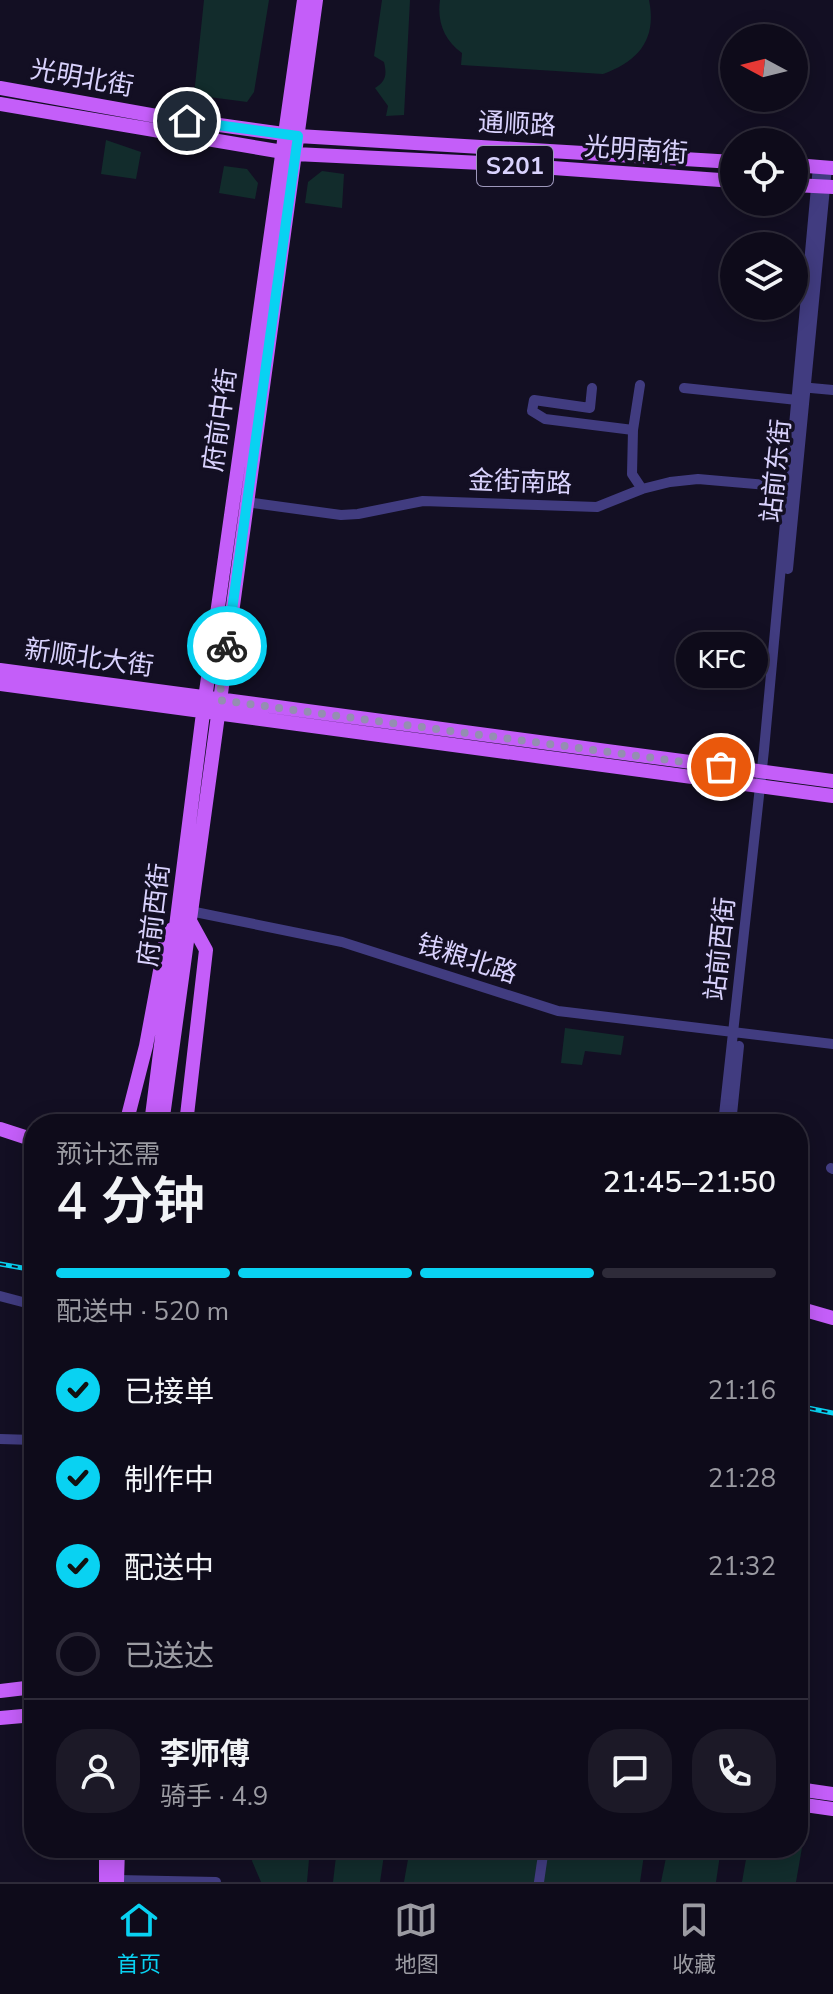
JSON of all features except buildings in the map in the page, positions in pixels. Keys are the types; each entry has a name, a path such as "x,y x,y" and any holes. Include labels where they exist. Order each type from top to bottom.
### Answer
{"main road":[{"path":"291,136 304,0"},
{"path":"291,136 316,0"},
{"name":"光明北街","path":"0,88 291,136"},
{"name":"S201","path":"0,104 289,154"},
{"name":"府前中街","path":"211,706 246,502 291,136"},
{"name":"通顺路","path":"291,136 720,161"},
{"name":"府前中街","path":"211,706 289,154"},
{"name":"光明南街","path":"289,154 467,162 720,180"},
{"name":"新顺北大街","path":"0,670 211,706"},
{"name":"新顺北大街","path":"0,684 211,706"},
{"path":"211,706 763,780 833,796"},
{"name":"府前西街","path":"163,1114 211,706"},
{"path":"763,780 833,781"},
{"path":"129,1114 146,1046 165,944 186,916 206,950 187,1114"},
{"name":"府前西街","path":"153,1114 186,916"},
{"path":"0,1129 24,1137"},
{"path":"808,1311 833,1318"},
{"path":"0,1691 24,1688"},
{"path":"0,1699 24,1698"},
{"path":"0,1718 24,1716"},
{"path":"0,1727 24,1726"},
{"path":"808,1790 833,1794"},
{"path":"808,1805 833,1809"},
{"path":"109,1858 115,1879"},
{"path":"115,1879 119,1858"}],"street":[{"name":"站前东街","path":"763,780 826,167"},
{"path":"640,385 633,430 632,474 642,489"},
{"name":"站前东街","path":"763,780 797,400 802,387"},
{"path":"802,387 833,390"},
{"path":"592,388 590,408 534,400 532,411 545,419 633,430"},
{"path":"684,388 797,400"},
{"name":"金街南路","path":"246,502 341,515 423,501 597,507 642,489 698,479 789,487"},
{"name":"站前西街","path":"732,1114 763,780"},
{"name":"钱粮北路","path":"186,916 342,942 558,1011 833,1044"},
{"name":"站前西街","path":"725,1114 737,1033"},
{"path":"0,1296 24,1302"},
{"path":"0,1439 24,1440"},
{"path":"539,1882 543,1858"},
{"path":"115,1879 216,1882"}],"green space":[{"path":"204,0 269,0 254,92 247,102 194,95"},
{"path":"382,0 410,0 404,115 386,116 388,106 375,88 385,74 384,62 374,56"},
{"path":"440,0 649,0 650,26 642,47 635,55 603,74 461,65 462,53 446,36 441,23"},
{"path":"106,140 141,152 136,179 101,174"},
{"path":"224,166 247,169 258,183 255,199 219,193"},
{"path":"322,171 344,174 342,208 305,203 308,182"},
{"path":"565,1028 624,1036 621,1055 585,1051 582,1065 561,1063"},
{"path":"252,1858 309,1858 307,1882 261,1882"},
{"path":"336,1858 384,1858 380,1882 333,1882"},
{"path":"408,1858 644,1858 640,1882 404,1882"},
{"path":"666,1858 720,1858 716,1882 661,1882"},
{"path":"746,1858 800,1858 796,1882 742,1882"}],"railway":[{"path":"0,1264 24,1268"},
{"path":"808,1408 833,1413"}],"way so far":[{"path":"227,646 219,700 721,767"}],"place":[{"name":"KFC","path":"721,767"}],"route":[{"path":"187,121 298,136 227,646"}]}
